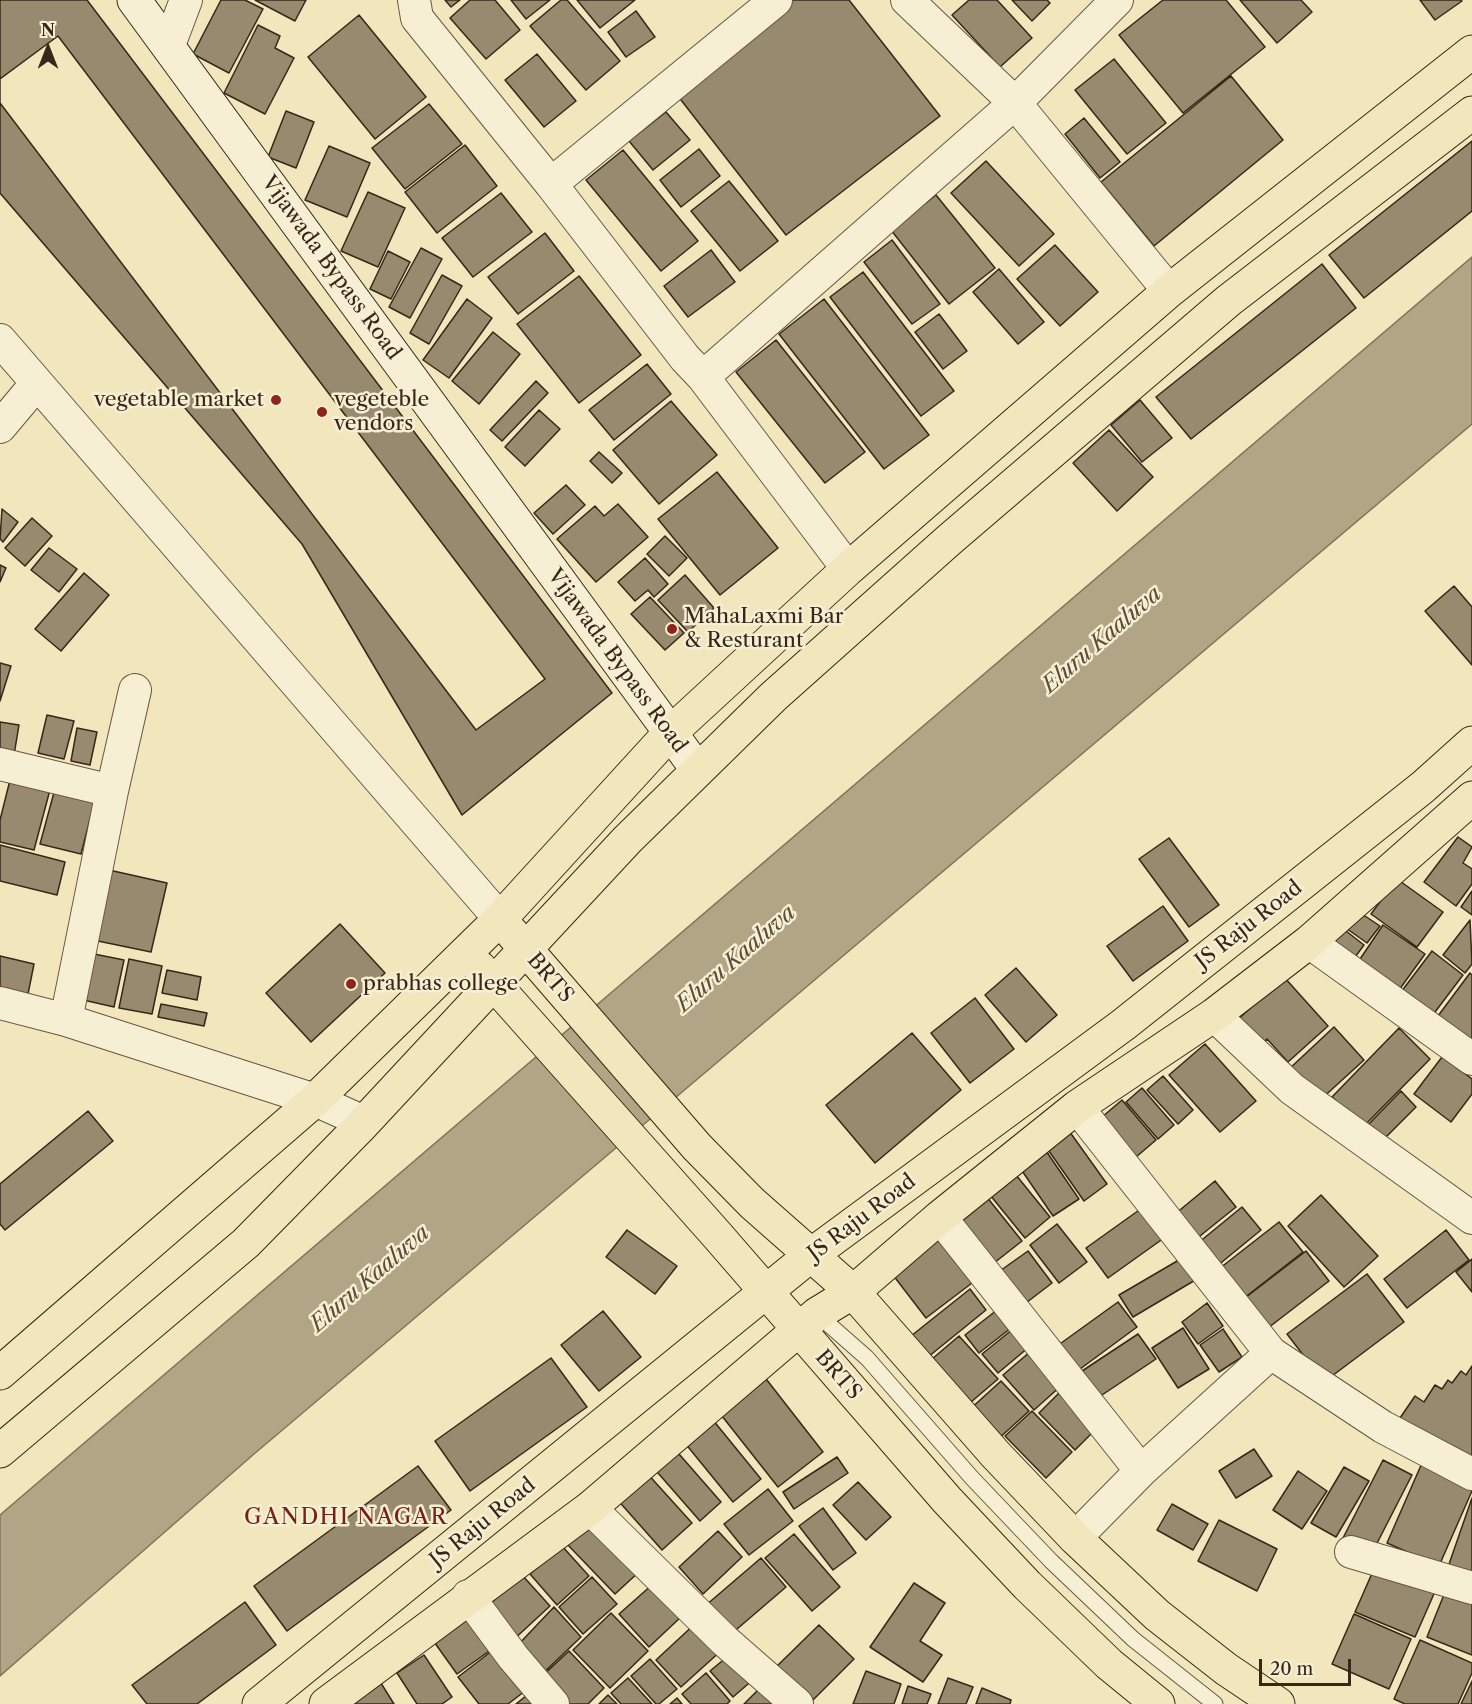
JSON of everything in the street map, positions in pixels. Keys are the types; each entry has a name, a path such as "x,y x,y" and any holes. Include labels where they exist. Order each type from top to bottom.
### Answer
{"main road":[{"name":"Vijawada Bypass Road","path":"134,0 669,734 697,769"},
{"path":"0,1373 315,1100 500,919 669,734 848,569 1169,291 1472,52"},
{"path":"0,1450 246,1244 364,1122 493,981 697,769 949,540 1228,301 1472,113"},
{"name":"JS Raju Road","path":"259,1704 811,1255 1132,1018 1423,788 1472,742"},
{"path":"326,1704 468,1596 590,1508 808,1323 853,1292 940,1217 1077,1107 1214,1016 1309,942 1472,798"},
{"name":"BRTS","path":"500,919 697,1147 752,1203 853,1292 996,1455 1075,1538 1157,1615 1226,1669 1278,1704"},
{"name":"BRTS","path":"466,953 767,1293 808,1323 946,1500 1027,1585 1108,1664 1158,1704"}],"street":[{"path":"169,45 186,0"},
{"path":"414,0 417,18 551,184 685,358 703,377 848,569"},
{"path":"551,184 776,0"},
{"path":"907,0 1015,103 1169,291"},
{"path":"703,377 1015,103 1117,0"},
{"path":"0,340 500,919"},
{"path":"0,427 37,383"},
{"path":"66,1020 112,791 135,690"},
{"path":"0,764 112,791"},
{"path":"1309,942 1472,1059"},
{"path":"0,1003 66,1020 315,1100 364,1122"},
{"path":"1214,1016 1292,1089 1472,1218"},
{"path":"1077,1107 1270,1353 1383,1427 1472,1474"},
{"path":"940,1217 1141,1471"},
{"path":"1075,1538 1141,1471 1270,1353"},
{"path":"590,1508 725,1641 797,1704"},
{"path":"1351,1552 1472,1588"},
{"path":"468,1596 513,1657 553,1704"}],"lane":[{"path":"808,1323 867,1358 972,1478 1051,1562 1133,1639 1215,1704"}],"water":[{"name":"Eluru Kaaluva","path":"1472,257 1472,424 254,1454 0,1676 0,1515"}],"building":[{"path":"0,0 87,0 612,693 462,815 302,544 0,193"},
{"path":"221,0 245,0 263,9 229,73 193,54"},
{"path":"255,0 306,0 295,21"},
{"path":"445,0 460,0 451,7"},
{"path":"470,0 495,0 520,30 486,59 450,18"},
{"path":"511,0 550,0 526,19"},
{"path":"561,0 567,0 620,61 586,90 530,26"},
{"path":"577,0 635,0 600,28"},
{"path":"791,0 849,0 940,116 786,235 674,91"},
{"path":"969,0 997,0 1032,38 1000,67 952,15"},
{"path":"1012,0 1047,0 1050,3 1032,21"},
{"path":"1163,0 1226,0 1265,47 1183,113 1119,35"},
{"path":"1240,0 1301,0 1312,12 1277,43"},
{"path":"1420,0 1461,0 1462,1 1435,20"},
{"path":"636,11 655,37 626,57 608,32"},
{"path":"359,15 426,97 375,139 308,57"},
{"path":"258,25 280,36 275,48 294,58 265,114 224,93"},
{"path":"58,36 545,679 476,730 0,103 0,79"},
{"path":"537,54 576,101 544,127 505,80"},
{"path":"1114,59 1166,123 1127,154 1075,90"},
{"path":"1231,76 1283,140 1154,246 1101,182"},
{"path":"429,104 462,144 405,189 372,148"},
{"path":"286,111 314,122 296,168 268,157"},
{"path":"666,112 690,140 653,170 629,141"},
{"path":"1084,118 1120,162 1100,178 1065,134"},
{"path":"1472,141 1472,211 1364,298 1329,255"},
{"path":"465,145 497,186 437,233 405,192"},
{"path":"329,146 370,163 347,217 305,200"},
{"path":"699,149 720,176 681,207 660,180"},
{"path":"623,150 698,241 661,271 586,180"},
{"path":"986,161 1054,234 1019,266 951,193"},
{"path":"729,181 778,241 740,271 691,211"},
{"path":"368,192 405,208 378,267 341,251"},
{"path":"501,193 532,232 473,277 442,238"},
{"path":"936,195 995,268 949,304 891,230"},
{"path":"545,233 574,271 518,314 488,277"},
{"path":"892,240 940,304 912,324 864,262"},
{"path":"1055,245 1098,292 1060,326 1017,279"},
{"path":"421,248 442,259 410,318 389,307"},
{"path":"711,250 735,282 688,317 664,286"},
{"path":"388,251 410,262 391,299 370,289"},
{"path":"1322,264 1356,308 1191,439 1156,397"},
{"path":"999,269 1044,322 1018,344 973,292"},
{"path":"863,272 954,391 921,416 830,297"},
{"path":"442,275 462,286 429,344 410,333"},
{"path":"579,276 641,355 579,403 517,324"},
{"path":"467,299 492,318 449,378 423,360"},
{"path":"824,299 929,435 884,469 779,334"},
{"path":"939,314 967,351 943,369 915,332"},
{"path":"493,332 520,354 479,404 452,381"},
{"path":"776,340 865,452 825,483 736,372"},
{"path":"647,364 671,394 614,440 589,410"},
{"path":"536,381 548,393 502,441 490,430"},
{"path":"1140,400 1172,438 1142,462 1111,425"},
{"path":"671,401 717,455 659,504 613,450"},
{"path":"539,410 560,429 525,466 505,447"},
{"path":"1109,430 1153,477 1117,511 1073,463"},
{"path":"599,452 622,473 612,483 590,461"},
{"path":"717,472 778,548 720,595 658,519"},
{"path":"566,485 585,505 553,534 534,513"},
{"path":"618,504 648,537 596,582 557,539 595,506 604,516"},
{"path":"2,509 18,522 3,542 0,539"},
{"path":"32,518 52,536 25,566 5,548"},
{"path":"665,536 687,558 669,576 647,554"},
{"path":"49,548 77,569 59,592 31,570"},
{"path":"645,558 668,584 654,597 648,590 635,601 618,582"},
{"path":"0,565 6,568 0,582"},
{"path":"84,573 109,595 61,651 35,629"},
{"path":"685,575 714,608 688,632 658,600"},
{"path":"1454,586 1472,607 1472,665 1425,611"},
{"path":"650,597 684,633 665,650 631,614"},
{"path":"0,663 11,666 0,701"},
{"path":"47,715 74,721 64,759 38,753"},
{"path":"0,722 19,725 14,755 0,752"},
{"path":"77,728 97,732 90,765 71,761"},
{"path":"11,776 51,786 34,850 0,842 0,820"},
{"path":"56,785 96,796 81,854 40,844"},
{"path":"1458,837 1472,847 1463,863 1472,869 1472,884 1456,906 1424,882"},
{"path":"1169,838 1219,905 1189,927 1139,859"},
{"path":"0,845 65,862 57,895 0,881"},
{"path":"109,870 167,883 151,952 93,940"},
{"path":"1397,879 1443,912 1417,947 1371,914"},
{"path":"1472,891 1472,915 1461,907"},
{"path":"1163,906 1188,941 1133,981 1107,946"},
{"path":"1356,910 1380,926 1367,943 1343,926"},
{"path":"1470,920 1472,964 1465,973 1443,955"},
{"path":"340,924 385,973 311,1042 266,993"},
{"path":"1337,924 1364,945 1350,964 1323,943"},
{"path":"1383,925 1425,954 1394,997 1354,968"},
{"path":"1432,951 1463,975 1429,1020 1398,996"},
{"path":"89,953 124,960 114,1007 79,999"},
{"path":"0,956 34,964 28,994 0,987"},
{"path":"129,959 162,966 152,1014 119,1008"},
{"path":"1016,968 1057,1015 1026,1042 985,995"},
{"path":"167,970 201,977 197,1000 162,993"},
{"path":"1470,973 1472,975 1472,1048 1432,1024"},
{"path":"1284,977 1328,1026 1288,1062 1267,1039 1256,1050 1232,1025"},
{"path":"975,998 1014,1049 970,1083 931,1033"},
{"path":"161,1004 207,1013 204,1026 158,1017"},
{"path":"1334,1027 1364,1060 1318,1102 1288,1070"},
{"path":"1399,1028 1430,1059 1363,1127 1332,1097"},
{"path":"912,1033 961,1090 875,1163 826,1105"},
{"path":"1205,1044 1256,1101 1220,1132 1169,1075"},
{"path":"1442,1057 1472,1079 1472,1094 1451,1122 1414,1094"},
{"path":"1163,1076 1193,1110 1178,1124 1147,1090"},
{"path":"1142,1088 1174,1125 1158,1139 1126,1102"},
{"path":"1401,1091 1416,1107 1381,1142 1366,1127"},
{"path":"1122,1100 1156,1140 1129,1163 1095,1123"},
{"path":"88,1111 113,1141 5,1230 0,1224 0,1184"},
{"path":"1067,1128 1107,1184 1084,1201 1044,1144"},
{"path":"1042,1145 1079,1199 1053,1216 1016,1162"},
{"path":"1016,1175 1050,1217 1025,1238 990,1195"},
{"path":"1215,1181 1236,1207 1190,1244 1169,1219"},
{"path":"1321,1195 1378,1256 1344,1287 1288,1226"},
{"path":"986,1196 1022,1241 994,1263 958,1219"},
{"path":"1242,1207 1261,1230 1211,1271 1192,1248"},
{"path":"1142,1208 1164,1238 1108,1278 1086,1248"},
{"path":"1279,1222 1303,1252 1239,1302 1215,1272"},
{"path":"1057,1224 1087,1262 1059,1283 1030,1245"},
{"path":"627,1230 677,1266 655,1294 606,1257"},
{"path":"1446,1230 1469,1260 1407,1308 1384,1279"},
{"path":"938,1240 972,1283 926,1318 893,1275"},
{"path":"1028,1251 1052,1283 1022,1306 997,1273"},
{"path":"1306,1251 1329,1281 1268,1328 1245,1298"},
{"path":"1184,1257 1197,1279 1133,1317 1119,1295"},
{"path":"1472,1259 1472,1292 1456,1272"},
{"path":"1367,1274 1404,1322 1324,1382 1287,1334"},
{"path":"970,1289 986,1310 928,1357 911,1336"},
{"path":"1118,1302 1137,1327 1076,1372 1057,1346"},
{"path":"1207,1303 1223,1326 1198,1344 1182,1322"},
{"path":"997,1310 1011,1328 979,1353 965,1335"},
{"path":"603,1311 641,1357 599,1391 561,1345"},
{"path":"1183,1328 1209,1369 1178,1388 1152,1348"},
{"path":"1013,1329 1029,1347 998,1373 982,1354"},
{"path":"1223,1329 1242,1357 1219,1372 1200,1345"},
{"path":"1138,1334 1156,1359 1093,1401 1076,1375"},
{"path":"959,1336 998,1379 964,1408 925,1365"},
{"path":"1031,1351 1062,1385 1034,1410 1003,1375"},
{"path":"551,1358 587,1407 470,1491 435,1441"},
{"path":"1472,1366 1472,1463 1398,1421 1415,1396 1424,1402 1435,1385 1442,1389 1448,1380 1452,1383 1461,1371 1466,1375"},
{"path":"763,1375 823,1452 778,1487 718,1411"},
{"path":"1001,1381 1029,1411 996,1441 968,1411"},
{"path":"1059,1393 1096,1429 1075,1450 1039,1413"},
{"path":"1032,1411 1072,1452 1046,1478 1005,1436"},
{"path":"708,1414 761,1479 733,1502 680,1437"},
{"path":"672,1446 721,1502 700,1521 651,1465"},
{"path":"1254,1449 1272,1476 1236,1498 1219,1471"},
{"path":"837,1457 848,1473 794,1509 783,1492"},
{"path":"1383,1460 1412,1475 1372,1553 1343,1538"},
{"path":"1422,1463 1472,1485 1472,1491 1439,1566 1387,1543"},
{"path":"418,1466 451,1510 287,1631 254,1586"},
{"path":"1344,1467 1369,1481 1336,1537 1311,1523"},
{"path":"645,1471 692,1523 662,1550 615,1497"},
{"path":"1298,1471 1327,1491 1302,1529 1273,1510"},
{"path":"858,1482 891,1517 866,1540 833,1505"},
{"path":"768,1489 793,1521 749,1555 724,1524"},
{"path":"1472,1498 1472,1575 1448,1567"},
{"path":"1172,1504 1208,1524 1193,1550 1157,1530"},
{"path":"823,1508 856,1553 833,1570 799,1526"},
{"path":"593,1520 641,1570 615,1594 567,1544"},
{"path":"1219,1520 1277,1549 1257,1591 1198,1561"},
{"path":"718,1531 742,1557 703,1594 679,1567"},
{"path":"794,1534 840,1587 812,1611 765,1558"},
{"path":"562,1546 589,1576 557,1605 530,1574"},
{"path":"761,1558 786,1587 730,1635 705,1606"},
{"path":"1377,1562 1437,1587 1415,1637 1355,1612"},
{"path":"522,1575 550,1606 511,1642 483,1610"},
{"path":"592,1577 617,1604 583,1634 559,1607"},
{"path":"914,1583 945,1603 920,1641 942,1655 923,1682 870,1647"},
{"path":"653,1584 682,1616 649,1647 619,1614"},
{"path":"1447,1587 1472,1597 1472,1655 1427,1637"},
{"path":"245,1602 276,1645 197,1704 147,1704 132,1685"},
{"path":"554,1607 581,1637 538,1678 516,1647"},
{"path":"611,1613 648,1651 610,1688 573,1650"},
{"path":"467,1614 492,1649 457,1674 432,1639"},
{"path":"1354,1614 1411,1639 1389,1689 1332,1664"},
{"path":"698,1621 723,1649 681,1687 656,1660"},
{"path":"819,1625 854,1659 810,1703 775,1668"},
{"path":"1420,1640 1472,1663 1472,1673 1458,1704 1405,1704 1394,1699"},
{"path":"493,1650 525,1691 508,1704 479,1704 458,1677"},
{"path":"569,1651 604,1688 588,1704 563,1704 539,1679"},
{"path":"733,1652 755,1678 733,1697 710,1671"},
{"path":"424,1655 452,1697 442,1704 417,1704 397,1673"},
{"path":"650,1659 677,1689 659,1704 656,1704 631,1676"},
{"path":"866,1671 901,1684 894,1704 853,1704"},
{"path":"706,1673 730,1701 727,1704 691,1704 682,1694"},
{"path":"628,1678 652,1704 621,1704 611,1693"},
{"path":"948,1678 973,1687 966,1704 938,1704"},
{"path":"379,1680 394,1704 338,1704"},
{"path":"1472,1681 1472,1704 1461,1704"},
{"path":"908,1686 931,1694 927,1704 902,1704"},
{"path":"761,1687 779,1704 744,1704"},
{"path":"982,1688 1011,1700 1010,1704 976,1704"},
{"path":"533,1690 544,1704 516,1704"},
{"path":"608,1695 617,1704 599,1704"},
{"path":"677,1698 682,1704 670,1704"}],"place":[{"name":"vegetable market","path":"276,400"},
{"name":"vegeteble vendors","path":"322,412"},
{"name":"MahaLaxmi Bar & Resturant","path":"672,629"},
{"name":"prabhas college","path":"351,984"}],"district":[{"name":"GANDHI NAGAR","path":"346,1518"}]}
